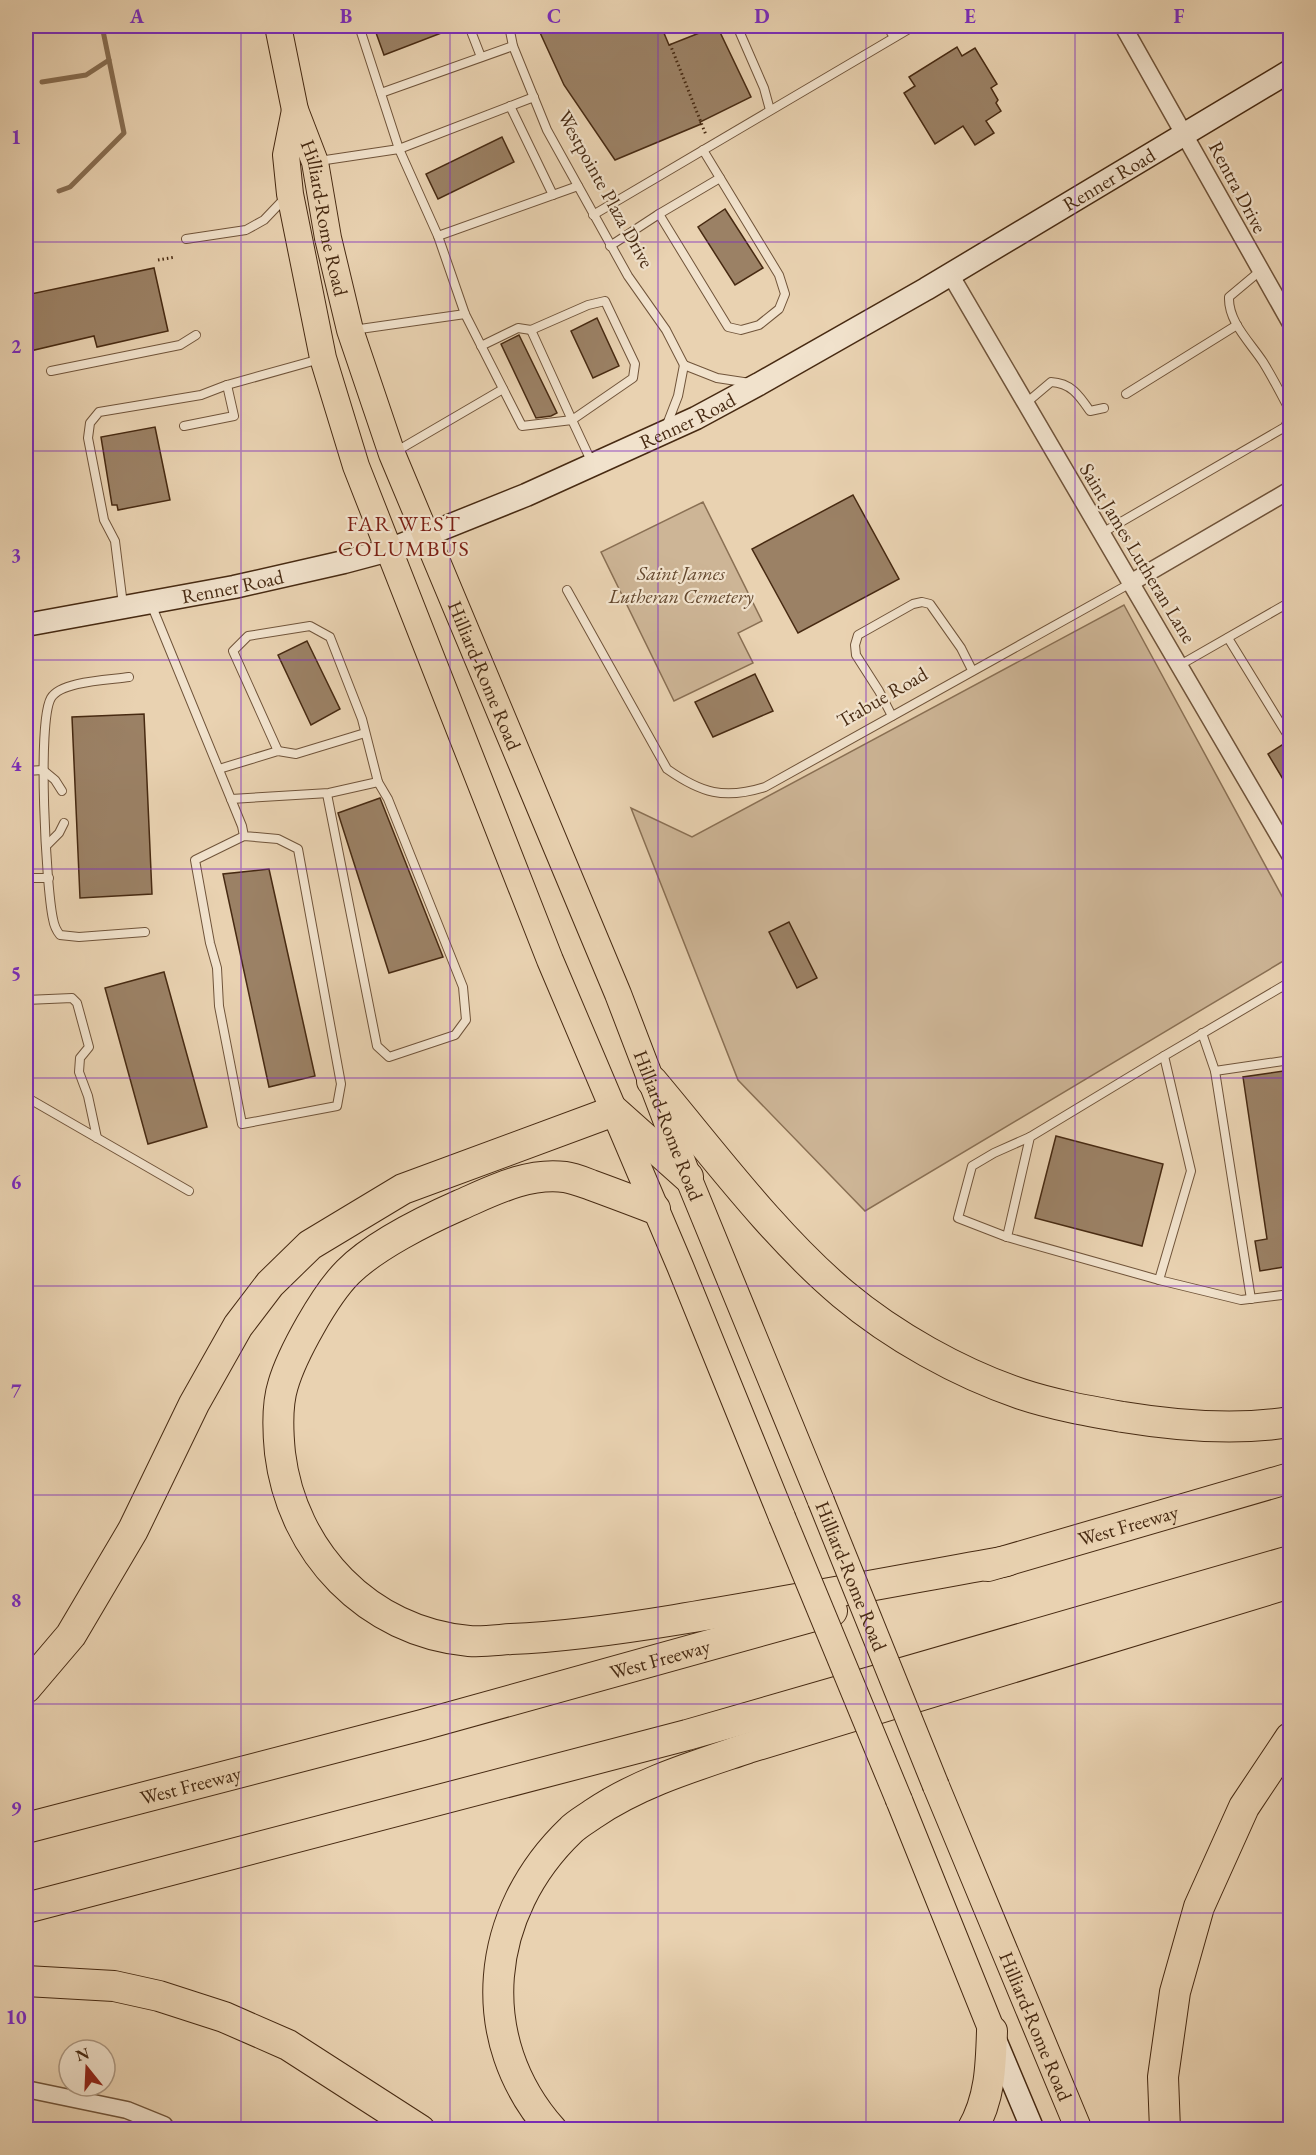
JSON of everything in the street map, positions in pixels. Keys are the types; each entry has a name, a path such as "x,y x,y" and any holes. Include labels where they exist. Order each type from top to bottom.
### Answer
{"highway":[{"path":"652,1081 804,1257 843,1294 888,1327 936,1357 1021,1394 1085,1410 1154,1422 1210,1426 1266,1426 1290,1422"},
{"path":"26,1688 71,1635 133,1530 194,1404 238,1326 270,1284 310,1245 403,1189 614,1111 688,1177"},
{"path":"655,1209 566,1177 536,1177 504,1186 440,1214 368,1256 347,1272 319,1312 290,1366 282,1386 278,1435 283,1473 294,1510 312,1546 337,1579 364,1602 397,1620 431,1634 470,1641 543,1638 608,1630 795,1600 1006,1561"},
{"name":"West Freeway","path":"26,1828 511,1701 1290,1478"},
{"path":"26,1908 687,1735 1290,1561"},
{"path":"552,2130 536,2112 518,2081 504,2044 499,2006 499,1969 505,1935 518,1902 539,1866 572,1829 608,1804 661,1778 748,1748 1290,1583"},
{"path":"1165,2130 1163,2077 1175,1992 1199,1907 1244,1807 1290,1738"},
{"path":"26,1981 114,1986 159,1996 224,2017 288,2044 420,2130"},
{"path":"972,2130 981,2115 989,2085 992,2031"}],"main road":[{"name":"Hilliard-Rome Road","path":"278,26 295,110 315,162 328,238 350,330 392,454 618,994 688,1177 1079,2130"},
{"name":"Renner Road","path":"36,624 124,609 299,573 389,550 482,514 594,465 696,418 759,384 950,274 1290,71"},
{"name":"Hilliard-Rome Road","path":"295,110 286,155 290,194 323,358 356,466 549,960 782,1516 1033,2130"},
{"path":"26,638 36,624"}],"street":[{"path":"1123,26 1186,134"},
{"name":"Rentra Drive","path":"1186,134 1290,322"},
{"name":"Saint James Lutheran Lane","path":"950,274 1290,855"},
{"name":"Trabue Road","path":"1132,582 1290,490"},
{"path":"26,2089 127,2110 164,2125 167,2130"}],"lane":[{"path":"359,26 399,149 438,236 465,314 522,426 572,420 633,378 635,364 605,302 588,305 531,330 518,328 482,346"},
{"path":"469,26 481,57"},
{"name":"Westpointe Plaza Drive","path":"509,26 513,46 547,130 610,246 666,330 684,365"},
{"path":"737,26 764,88 770,110"},
{"path":"887,26 894,37"},
{"path":"593,215 914,26"},
{"path":"381,93 513,46"},
{"path":"315,162 399,149 534,97"},
{"path":"510,106 553,195"},
{"path":"659,214 728,327 741,330 759,325 779,309 785,294 779,275 720,177 706,148"},
{"path":"610,246 720,177"},
{"path":"438,236 578,186"},
{"path":"186,239 246,230 264,220 290,194"},
{"path":"1260,271 1229,297 1229,306 1237,325 1263,362 1290,411"},
{"path":"350,330 465,314"},
{"path":"1126,394 1237,325"},
{"path":"531,330 594,465"},
{"path":"51,371 180,345 196,335"},
{"path":"124,609 115,542 104,520 88,438 90,423 99,412 201,395 227,385 323,358"},
{"path":"664,433 678,396 684,365 717,378 759,384"},
{"path":"1025,404 1051,382 1064,383 1080,397 1090,411 1104,408"},
{"path":"184,426 234,416 227,385"},
{"path":"392,454 503,389"},
{"path":"1102,533 1286,427 1290,416"},
{"name":"Trabue Road","path":"567,590 667,769 689,784 717,794 744,794 765,787 1132,582"},
{"path":"892,717 856,655 855,645 858,635 913,604 922,602 930,604 961,648 972,670"},
{"path":"1180,665 1290,602"},
{"path":"151,603 242,826 244,836"},
{"path":"278,751 233,651 248,636 310,626 330,637 362,719 378,782 388,799 463,987 466,1020 455,1035 389,1057 377,1046 327,794"},
{"path":"1228,638 1290,739"},
{"path":"129,677 72,685 61,689 51,698 46,713 43,770 49,878 53,918 60,935 79,937 145,932"},
{"path":"219,770 278,751 296,754 365,733"},
{"path":"26,771 43,770 55,780 62,791"},
{"path":"231,799 327,794 378,782"},
{"path":"47,845 59,833 64,823"},
{"path":"244,836 278,839 298,849 341,1084 337,1106 242,1124 219,1006 217,968 210,944 195,860 244,836"},
{"path":"26,878 49,878"},
{"path":"1290,982 1030,1137 972,1166 958,1218 1007,1237 1159,1280 1241,1300 1290,1294"},
{"path":"26,1000 72,998 77,1003 89,1047 80,1058 79,1072 88,1096 97,1138"},
{"path":"1202,1034 1215,1071 1251,1299"},
{"path":"1159,1280 1191,1171 1164,1056"},
{"path":"1215,1071 1290,1060"},
{"path":"26,1097 189,1191"},
{"path":"1007,1237 1030,1137"}],"path":[{"path":"670,44 706,148"},
{"path":"158,260 175,257"}],"green space":[{"name":"Saint James Lutheran Cemetery","path":"703,502 762,621 738,633 753,663 674,701 601,552"},
{"path":"1124,605 1290,911 1290,957 865,1211 738,1080 631,808 692,837"}],"building":[{"path":"387,26 457,27 384,55 375,30"},
{"path":"537,26 661,26 669,45 717,26 751,97 700,122 701,124 615,160 564,85"},
{"path":"957,47 962,56 975,48 997,84 991,88 1001,111 986,121 994,133 975,145 963,126 935,144 904,93 915,86 909,77"},
{"path":"502,137 514,162 438,199 426,174"},
{"path":"725,209 763,268 735,285 698,227"},
{"path":"154,268 168,331 97,347 94,336 26,352 26,295"},
{"path":"597,318 619,366 593,378 571,331"},
{"path":"519,335 557,413 551,416 536,418 501,344"},
{"path":"155,427 170,500 118,510 117,505 112,505 101,437"},
{"path":"853,495 899,579 798,633 752,549"},
{"path":"307,641 340,709 311,725 278,655"},
{"path":"755,674 773,711 713,737 695,702"},
{"path":"144,714 152,894 80,898 72,717"},
{"path":"1285,743 1290,745 1290,791 1268,754"},
{"path":"380,798 443,957 389,973 338,813"},
{"path":"269,869 315,1076 269,1087 223,874"},
{"path":"789,922 817,978 797,988 769,932"},
{"path":"164,972 207,1127 148,1144 105,988"},
{"path":"1290,1070 1290,1266 1260,1271 1255,1241 1267,1239 1243,1077"},
{"path":"1056,1136 1163,1164 1142,1246 1035,1218"}],"waterway":[{"path":"42,82 86,75 109,60 102,26"},
{"path":"59,191 70,187 124,133 109,60"}],"district":[{"name":"FAR WEST COLUMBUS","path":"404,536"}]}
